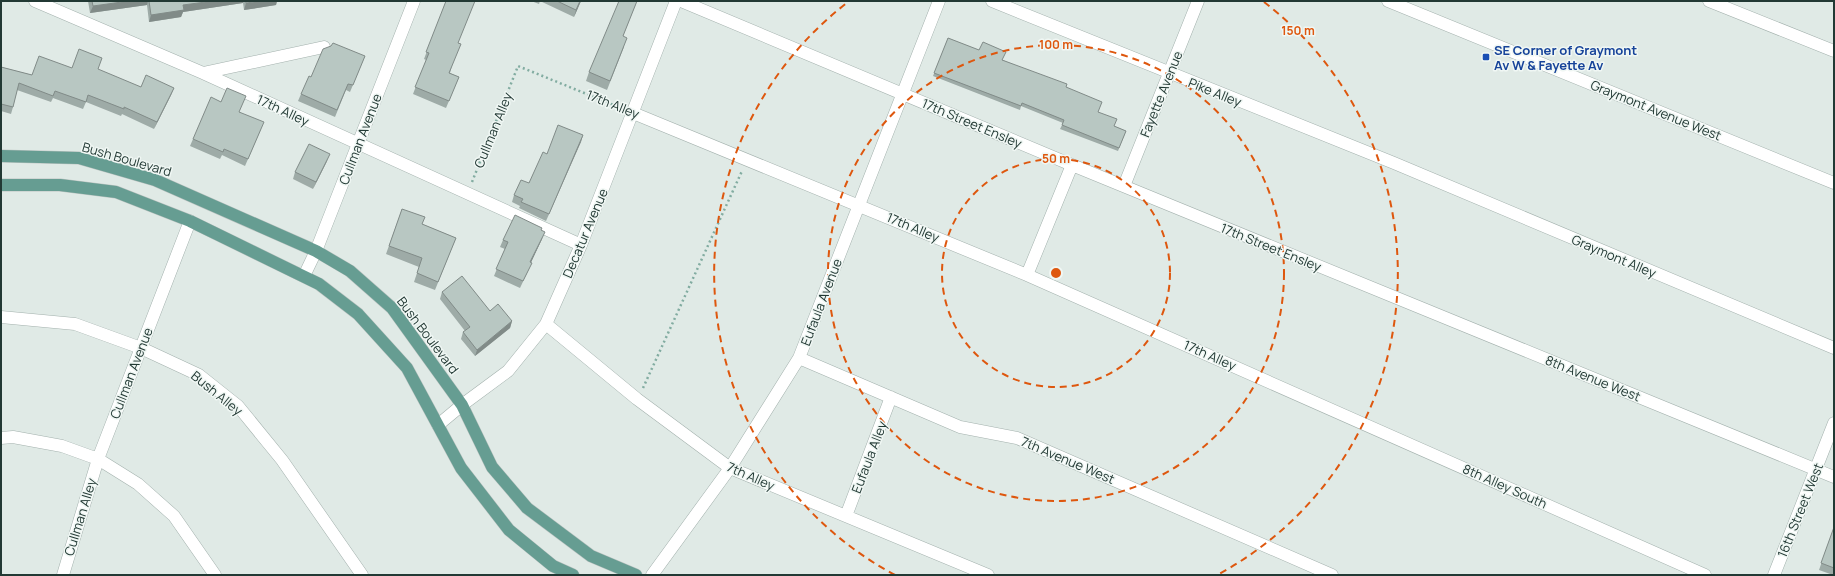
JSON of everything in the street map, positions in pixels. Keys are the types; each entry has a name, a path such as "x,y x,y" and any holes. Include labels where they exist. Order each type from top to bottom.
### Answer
{"main road":[{"name":"Bush Boulevard","path":"1,156 79,158 155,180 316,251 350,271 392,308 462,405 492,467 527,508 592,556 636,575"},
{"path":"1,185 60,185 116,192 190,221 319,284 358,314 406,368 461,468 509,530 553,566 573,575"}],"street":[{"name":"17th Alley","path":"35,1 203,73 581,245"},
{"name":"Cullman Avenue","path":"304,276 316,251 414,1"},
{"name":"Decatur Avenue","path":"438,426 462,405 508,371 546,324 581,245 676,1"},
{"name":"17th Street Ensley","path":"681,1 1072,165 1352,280"},
{"name":"Eufaula Avenue","path":"652,575 730,468 799,358 858,204 939,1"},
{"name":"Pike Alley","path":"992,1 1169,74 1394,163"},
{"name":"Fayette Avenue","path":"1124,186 1198,1"},
{"name":"Graymont Avenue West","path":"1388,1 1834,183"},
{"path":"1709,1 1834,51"},
{"path":"203,73 324,47"},
{"name":"17th Alley","path":"633,113 858,204 1027,275 1304,396"},
{"name":"Graymont Alley","path":"1394,163 1834,348"},
{"path":"1027,275 1072,165"},
{"name":"Cullman Avenue","path":"98,459 190,221"},
{"name":"8th Avenue West","path":"1352,280 1834,477"},
{"name":"Bush Alley","path":"1,317 75,324 141,348 199,375 238,406 282,460 362,575"},
{"name":"7th Alley","path":"546,324 638,400 730,468 988,575"},
{"name":"7th Avenue West","path":"799,358 960,427 1017,438 1332,575"},
{"name":"8th Alley South","path":"1304,396 1705,575"},
{"name":"Eufaula Alley","path":"846,516 891,397"},
{"name":"16th Street West","path":"1774,575 1834,423"},
{"path":"1,438 13,437 62,446 98,459 138,484 174,516 215,575"},
{"name":"Cullman Alley","path":"63,575 98,459"}],"path":[{"name":"17th Alley","path":"518,66 633,113"},
{"name":"Cullman Alley","path":"467,193 518,66"},
{"path":"638,400 747,159"}],"building":[{"path":"92,1 129,1 93,6"},
{"path":"149,1 213,1 183,5 184,10 151,15"},
{"path":"246,1 261,1 246,3"},
{"path":"446,1 475,1 458,43 461,44 449,73 459,77 449,101 415,87 429,53 426,52"},
{"path":"557,1 580,1 576,10"},
{"path":"619,1 637,1 623,36 627,38 610,81 589,72"},
{"path":"948,38 979,50 983,42 1006,52 1002,60 1067,84 1066,87 1102,102 1098,112 1117,119 1114,126 1126,131 1119,148 1062,125 1064,120 1022,103 1021,106 934,73"},
{"path":"333,43 365,56 353,85 348,84 337,110 301,94 309,76 311,77 323,49 331,46"},
{"path":"79,49 102,58 98,69 141,87 146,75 174,88 157,122 124,107 124,109 88,95 86,102 55,91 53,96 19,83 13,107 1,104 1,67 32,75 39,56 72,68"},
{"path":"227,88 246,96 239,112 264,122 248,159 224,149 223,152 193,139 211,97 221,102"},
{"path":"558,125 583,135 549,214 521,202 523,199 514,195 521,180 529,183 543,152 547,154"},
{"path":"309,144 330,154 316,182 295,172"},
{"path":"402,209 425,217 422,224 456,238 438,282 417,273 422,258 389,246"},
{"path":"515,215 542,228 541,230 545,232 530,262 532,263 523,281 496,269 508,242 503,240"},
{"path":"462,276 490,311 498,304 512,321 477,350 463,332 470,327 442,292"},
{"path":"1834,527 1834,568 1821,563"}],"place":[{"name":"SE Corner of Graymont Av W & Fayette Av","path":"1486,57"}]}
